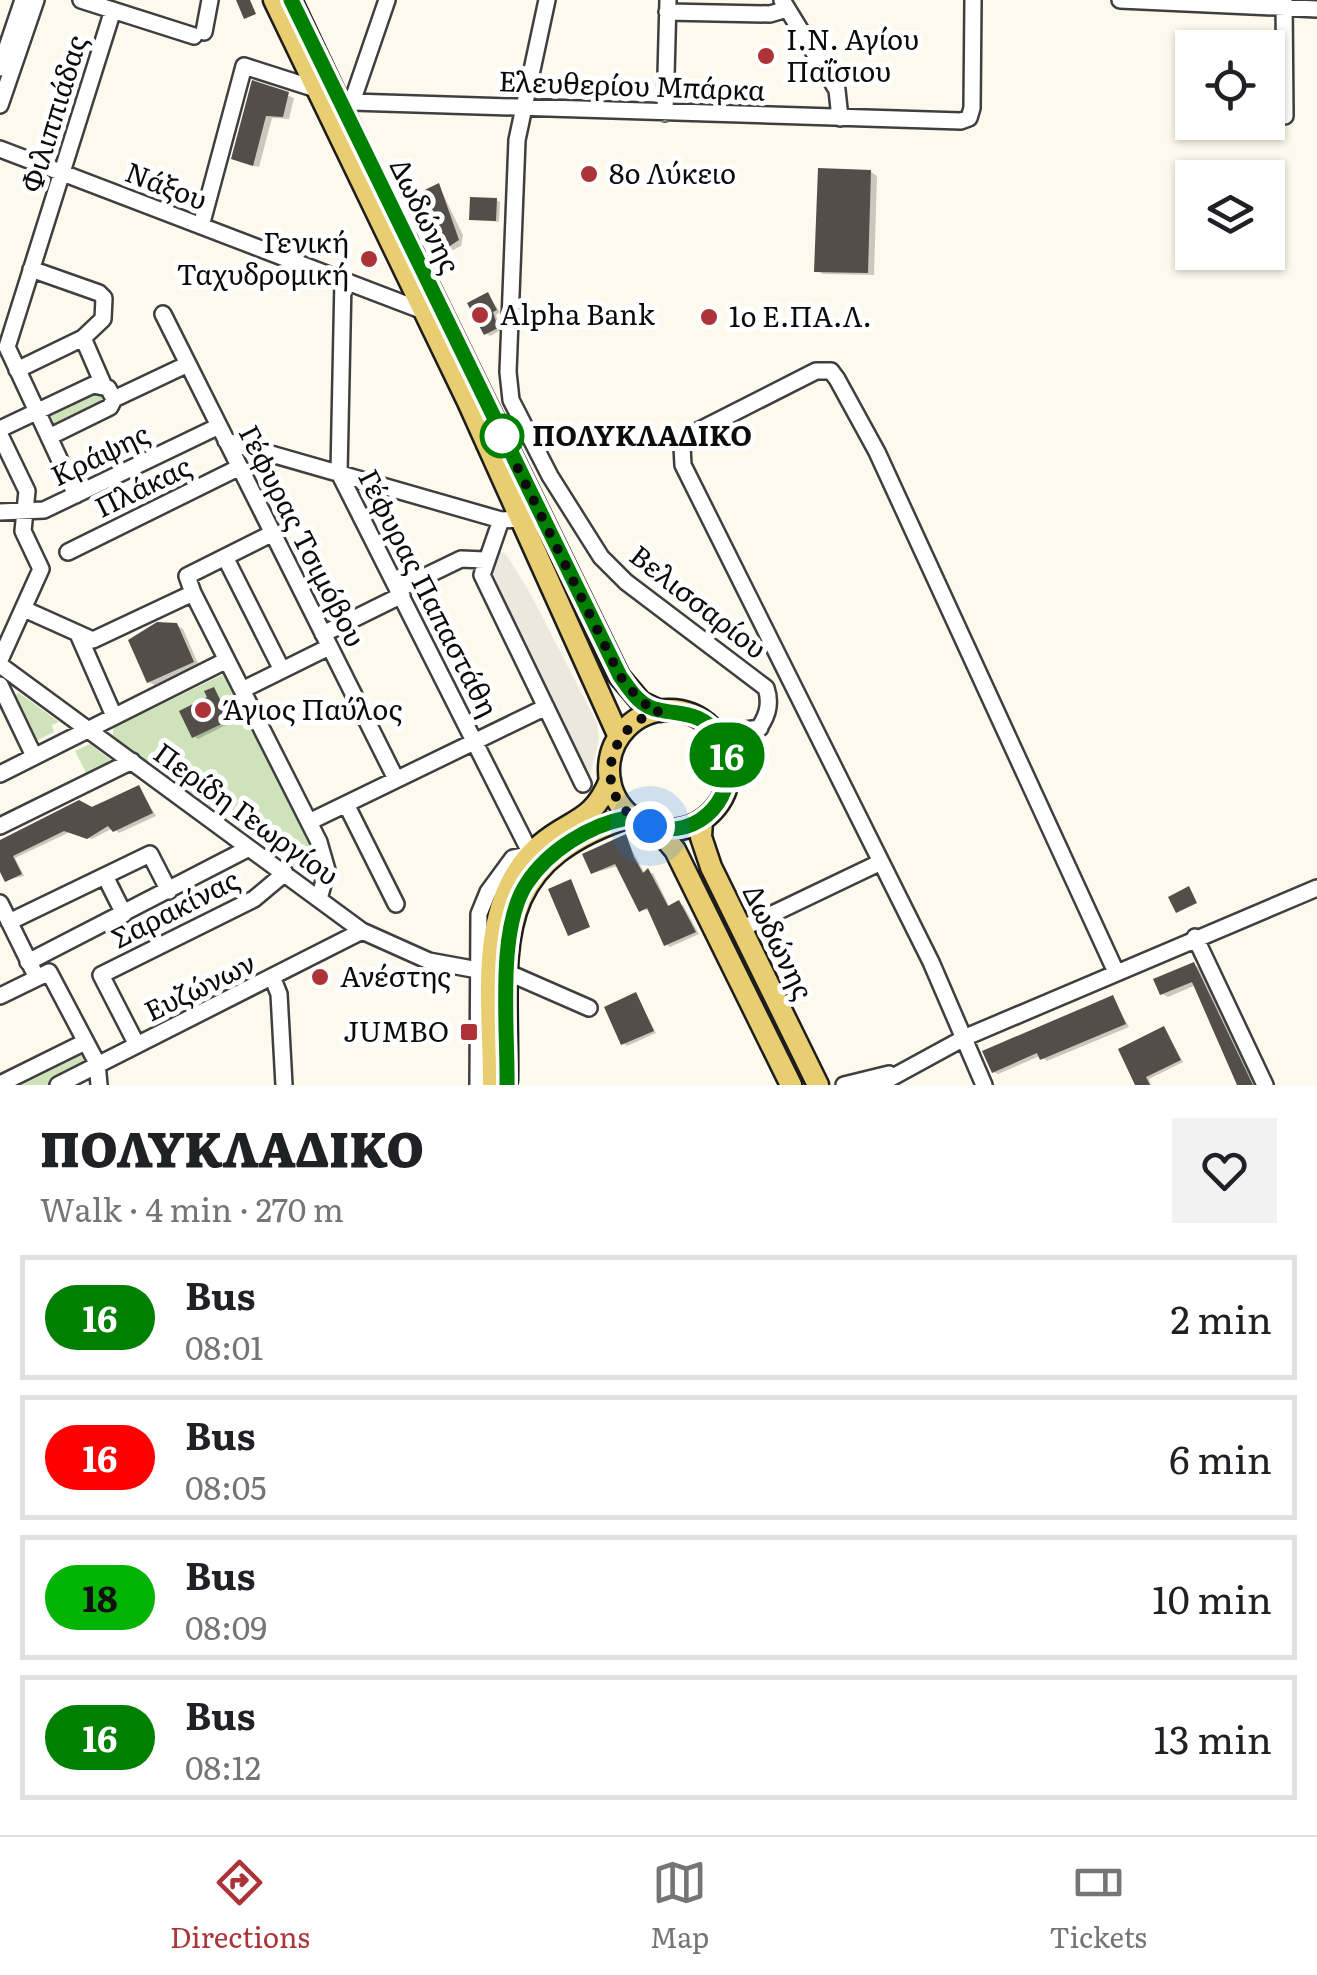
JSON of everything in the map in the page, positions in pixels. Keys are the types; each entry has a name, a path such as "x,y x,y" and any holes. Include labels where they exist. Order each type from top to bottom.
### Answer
{"main road":[{"name":"Δωδώνης","path":"283,6 316,89 426,312 620,737"},
{"name":"Δωδώνης","path":"283,6 344,105 620,676 641,702 660,711 694,715 716,734"},
{"path":"507,1085 512,917 532,874 570,842 632,816 618,802 610,780 611,756 620,737 638,719 660,711"},
{"path":"656,828 680,828 702,820 724,794 728,760 716,734"},
{"path":"494,1085 496,920 510,884 531,854 589,816 610,780"},
{"name":"Δωδώνης","path":"632,816 656,828 676,850 791,1085"},
{"name":"Δωδώνης","path":"702,820 703,846 818,1085"}],"street":[{"path":"0,68 23,0"},
{"path":"0,105 36,0"},
{"path":"81,0 113,10 135,8 199,34 210,0"},
{"path":"263,0 268,10 283,6"},
{"path":"344,105 387,0"},
{"name":"Βελισσαρίου","path":"547,0 516,156 508,372 511,400 550,476 601,557 626,582 766,688 769,706 760,728"},
{"name":"Ελευθερίου Μπάρκα","path":"344,105 961,121 969,118 973,0"},
{"path":"1120,0 1317,8"},
{"path":"1284,4 1284,30"},
{"path":"665,113 667,6 770,14 785,5 837,90 840,118"},
{"name":"Φιλιππιάδας","path":"17,370 7,347 113,10"},
{"path":"201,226 244,66 316,89"},
{"name":"Νάξου","path":"0,149 426,312"},
{"path":"31,269 104,298 103,319 83,338 17,370 76,495"},
{"name":"Γέφυρας Παπαστάθη","path":"343,280 339,473 531,854"},
{"name":"Γέφυρας Τσιμόβου","path":"163,314 396,780"},
{"path":"83,338 103,384 114,399"},
{"path":"49,437 106,410 114,399 188,364"},
{"path":"984,1085 966,1038 881,862 680,456 682,446 699,430 824,370 837,378 876,452 1116,972"},
{"path":"0,662 41,570 24,532 27,491 0,432 37,411 103,384"},
{"path":"222,433 339,473 500,520 522,519"},
{"name":"Κράψης","path":"0,512 44,510 222,433"},
{"name":"Πλάκας","path":"68,552 240,467"},
{"path":"500,520 482,576 583,784"},
{"path":"272,533 187,576 326,864 326,884 320,899"},
{"path":"224,557 282,670"},
{"path":"242,690 282,670 400,592 461,559 485,560"},
{"path":"24,610 94,640 193,592"},
{"path":"78,634 78,644 114,716"},
{"path":"0,774 227,660"},
{"name":"Περίδη Γεωργίου","path":"0,662 362,931 417,957 478,970"},
{"path":"0,685 34,756"},
{"path":"308,822 546,707"},
{"path":"716,734 760,728"},
{"path":"728,760 760,728"},
{"path":"0,826 132,762"},
{"path":"346,804 396,904"},
{"path":"28,962 249,848"},
{"path":"9,922 150,854 169,892"},
{"path":"478,1085 478,928 484,899 514,858 531,854"},
{"path":"741,929 881,862"},
{"name":"Σαρακίνας","path":"137,1046 101,975 254,898 284,874"},
{"path":"105,876 124,914"},
{"path":"878,1085 892,1074 966,1038 1196,936 1317,888"},
{"path":"0,903 36,978"},
{"name":"Ευζώνων","path":"58,1085 362,931"},
{"path":"1196,936 1265,1085"},
{"path":"0,996 48,972 98,1065 99,1085"},
{"path":"509,973 589,1008"},
{"path":"272,978 279,994 284,1085"},
{"path":"0,1084 86,1042"},
{"path":"844,1085 892,1074"}],"green space":[{"path":"87,392 104,392 110,403 58,428 51,426 44,415"},
{"path":"226,673 317,859 317,874 307,875 112,737 114,727"},
{"path":"19,693 59,722 52,725 54,732 34,742 12,696"},
{"path":"90,744 117,765 89,779 75,751"},
{"path":"80,1050 88,1066 49,1085 7,1085"}],"shaded area":[{"path":"493,549 506,554 530,593 597,723 599,739 588,784 485,572"}],"building":[{"path":"236,0 250,0 256,14 244,19"},
{"path":"252,80 289,92 283,117 266,116 253,166 231,159"},
{"path":"818,168 871,170 868,273 814,272"},
{"path":"439,183 459,240 439,253 408,198"},
{"path":"470,197 497,198 496,221 469,220"},
{"path":"488,292 497,310 493,312 498,328 484,335 467,303"},
{"path":"157,622 177,623 194,662 147,683 128,640"},
{"path":"214,687 230,720 192,738 179,711 207,697 204,691"},
{"path":"139,785 153,813 113,832 108,826 87,839 64,831 13,856 22,874 5,882 0,872 0,840 79,800 92,807"},
{"path":"626,834 643,873 648,868 668,906 679,900 696,932 664,946 647,908 639,912 615,864 591,874 582,854"},
{"path":"571,879 590,927 568,936 548,889"},
{"path":"1189,886 1197,903 1176,913 1168,897"},
{"path":"1194,962 1253,1085 1237,1085 1192,982 1160,995 1153,979"},
{"path":"636,992 654,1031 621,1045 604,1007"},
{"path":"1113,995 1126,1024 1040,1060 1037,1053 992,1073 982,1051"},
{"path":"1164,1026 1181,1060 1146,1077 1150,1085 1135,1085 1118,1049"}],"bus line":[{"name":"16","path":"291,0 620,676 648,706 683,712 704,721 720,738 728,760 724,794 702,820 668,829 656,828 632,816 601,826 552,854 524,886 509,937 507,1085"}],"place":[{"name":"Ι.Ν. Αγίου Παΐσιου","path":"766,56"},
{"name":"8ο Λύκειο","path":"589,174"},
{"name":"Γενική Ταχυδρομική","path":"369,259"},
{"name":"Alpha Bank","path":"480,315"},
{"name":"1ο Ε.ΠΑ.Λ.","path":"709,317"},
{"name":"ΠΟΛΥΚΛΑΔΙΚΟ","path":"502,436"},
{"name":"Άγιος Παύλος","path":"203,710"},
{"name":"Ανέστης","path":"320,977"},
{"name":"JUMBO","path":"469,1032"}],"route":[{"path":"502,436 620,676 641,702 660,711 628,726 614,745 609,768 618,802 650,826"}]}
